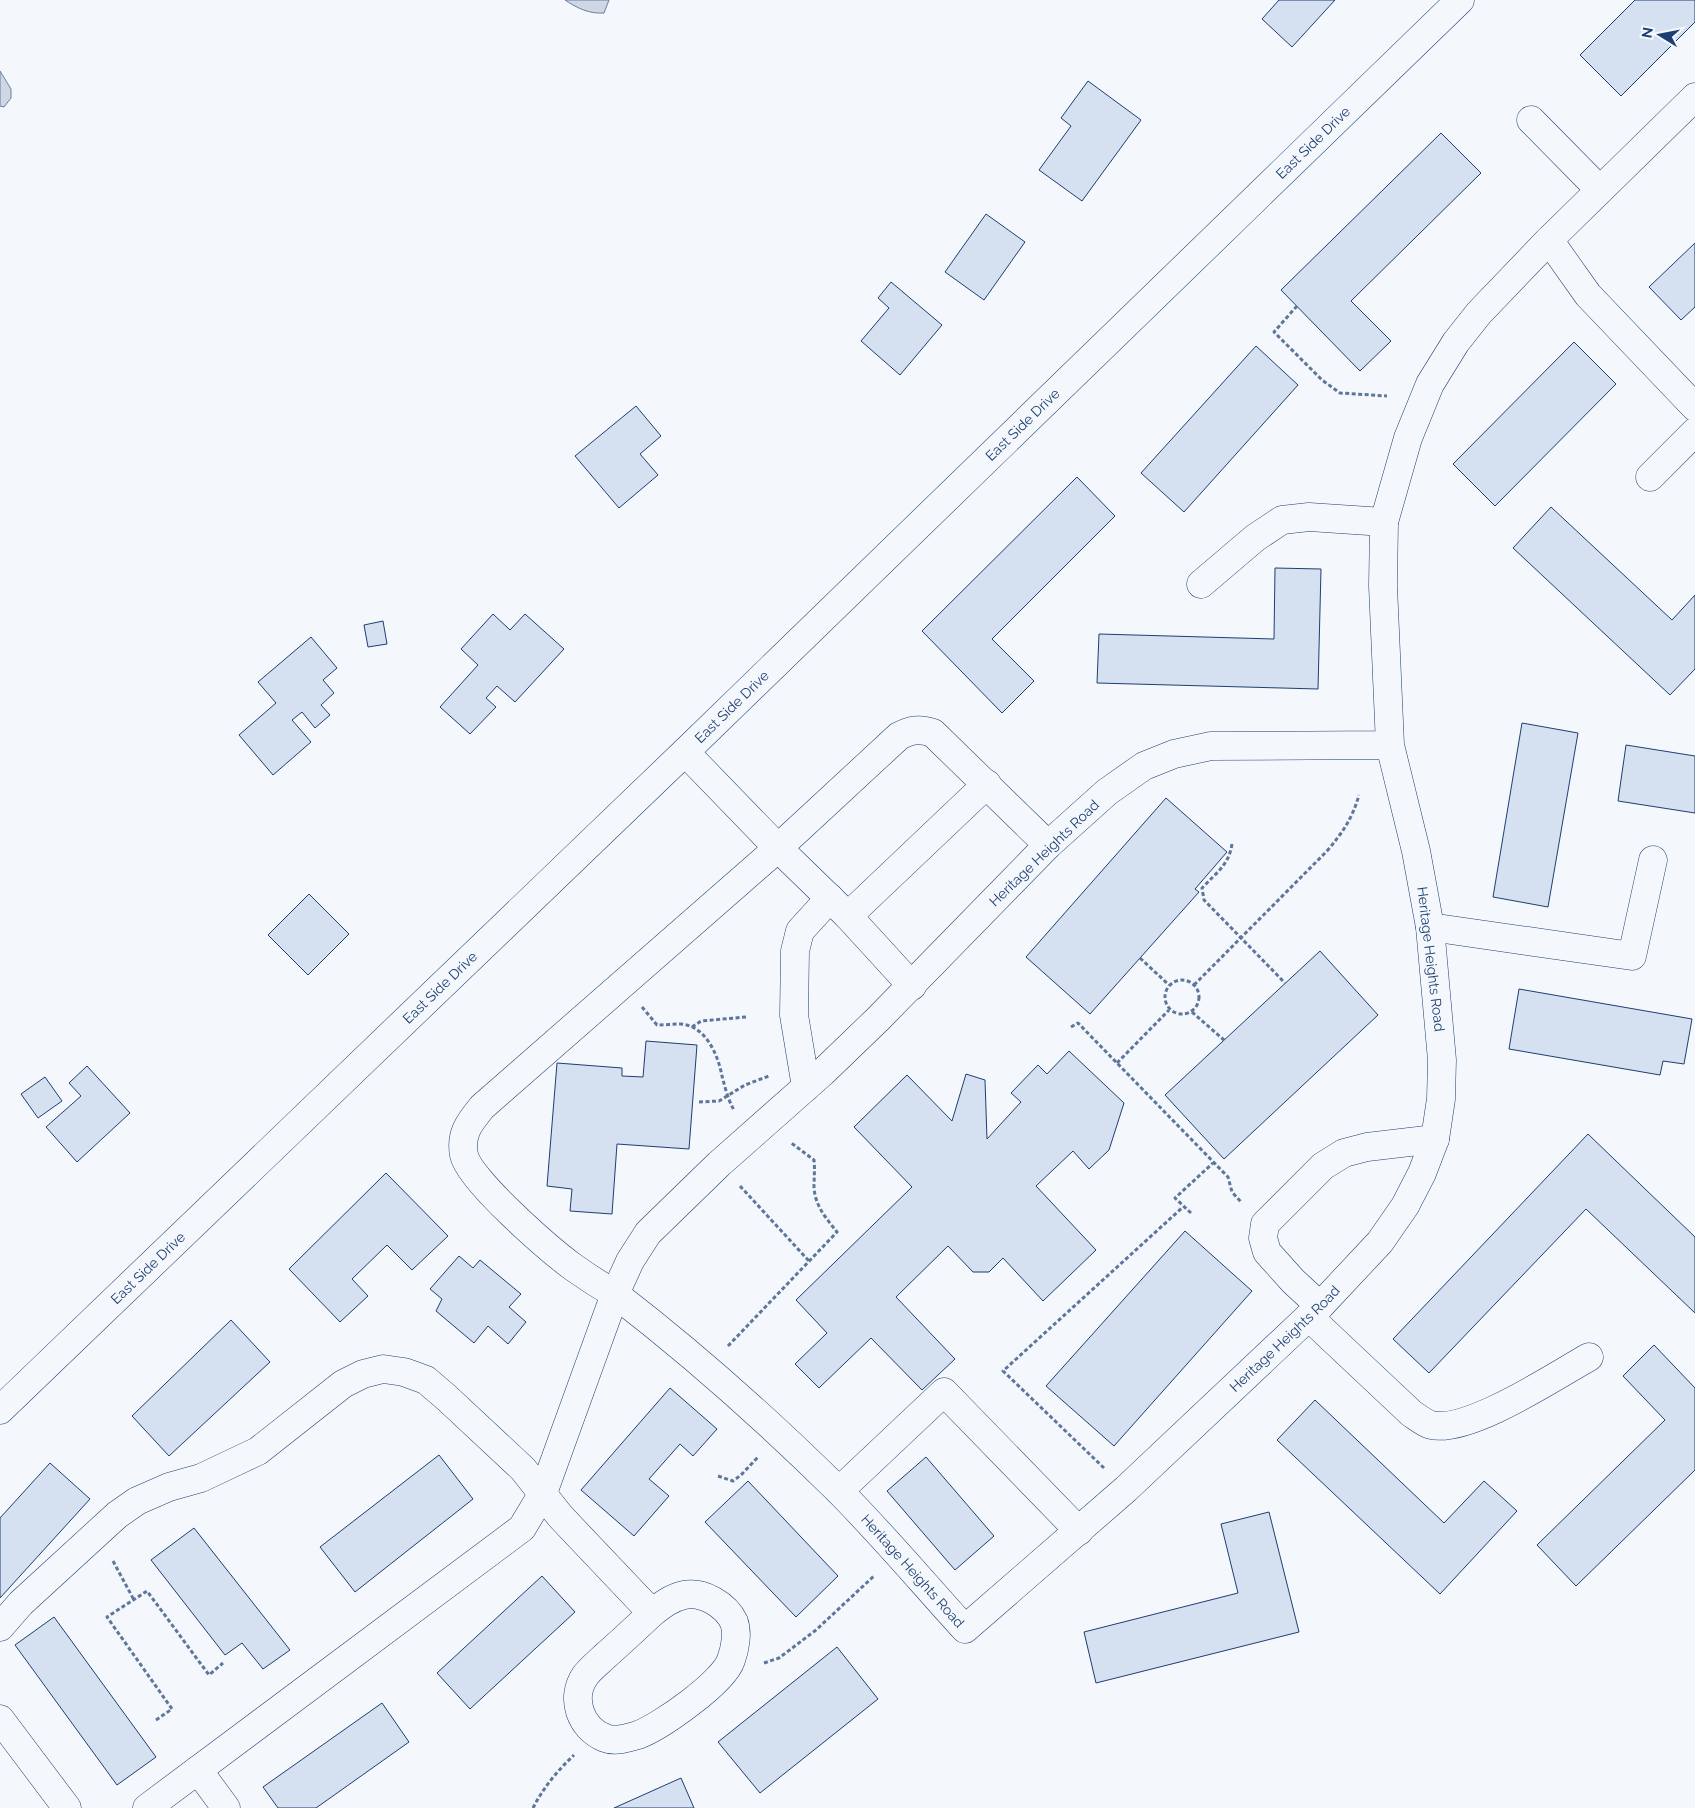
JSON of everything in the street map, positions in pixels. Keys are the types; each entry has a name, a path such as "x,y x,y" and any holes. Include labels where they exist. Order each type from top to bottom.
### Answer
{"street":[{"name":"East Side Drive","path":"0,1410 685,752 1460,0"},
{"path":"1390,745 1383,586 1384,522 1408,438 1430,384 1456,342 1479,313 1549,240 1695,97"},
{"path":"1531,120 1600,190"},
{"path":"1549,240 1588,295 1695,406"},
{"path":"1650,477 1695,432"},
{"path":"1201,584 1255,538 1282,520 1309,517 1384,522"},
{"path":"1048,846 933,732 922,729 910,731 899,736 778,848 482,1107 470,1122 463,1138 464,1157 476,1177 529,1229 579,1272 615,1294 707,1368 839,1491 944,1392 1079,1531"},
{"name":"Heritage Heights Road","path":"147,1808 522,1528 543,1493 615,1294 630,1261 648,1233 719,1164 806,1087 912,986 1048,846 1107,792 1144,766 1174,754 1211,746 1390,745 1416,851 1430,927 1442,1060 1441,1099 1435,1139 1422,1174 1405,1206 1380,1242 1314,1311 1126,1489 965,1629 839,1491"},
{"path":"685,752 778,848 839,907 912,986"},
{"path":"806,1087 794,1015 795,950 800,931 839,907 987,784"},
{"path":"1430,927 1632,956 1653,860"},
{"path":"1435,1139 1367,1147 1344,1153 1323,1166 1265,1224 1263,1238 1267,1252 1293,1281 1314,1311 1411,1414 1431,1425 1448,1425 1473,1419 1502,1406 1589,1357"},
{"path":"0,1627 21,1603 124,1510 137,1501 169,1487 201,1478 258,1451 343,1384 363,1374 383,1369 404,1372 426,1380 523,1469 560,1516 652,1613"},
{"path":"686,1594 711,1599 725,1609 734,1623 735,1643 731,1662 712,1685 670,1717 639,1734 618,1740 606,1738 597,1734 586,1725 580,1714 577,1693 585,1676 652,1613 669,1600 686,1594"},
{"path":"0,1719 67,1808"},
{"path":"198,1770 226,1808"}],"path":[{"path":"1297,306 1274,332 1322,380 1340,393 1387,396"},
{"path":"1194,985 1328,851 1343,832 1352,816 1359,795"},
{"path":"1232,844 1230,856 1226,863 1202,888 1204,900 1285,983"},
{"path":"1140,958 1169,985"},
{"path":"1184,980 1194,985 1199,1001 1192,1012 1180,1015 1169,1010 1166,1006 1165,995 1169,985 1184,980"},
{"path":"1117,1063 1169,1010"},
{"path":"1192,1012 1224,1040"},
{"path":"692,1027 701,1021 746,1017"},
{"path":"1071,1027 1078,1022 1228,1177 1232,1192"},
{"path":"657,1025 682,1024 692,1027 703,1035 718,1059 728,1096 739,1116"},
{"path":"699,1102 719,1101 745,1085 772,1075"},
{"path":"707,1368 837,1232 816,1202 814,1160 790,1142"},
{"path":"1191,1213 1176,1198 1213,1163"},
{"path":"719,1164 809,1261"},
{"path":"1126,1489 1004,1371 1183,1207"},
{"path":"718,1476 732,1481 742,1475 764,1449"},
{"path":"111,1558 134,1600"},
{"path":"731,1662 758,1665 779,1658 816,1630 882,1569"},
{"path":"156,1720 172,1709 106,1617 146,1591 209,1675 223,1663"},
{"path":"533,1808 551,1780 597,1734"}],"shaded area":[{"path":"565,0 609,0 604,13 593,13 574,6"},
{"path":"0,71 11,89 11,98 4,107 0,106"}],"building":[{"path":"1279,0 1335,0 1292,47 1262,19"},
{"path":"1635,0 1695,0 1695,22 1621,96 1580,55"},
{"path":"1088,81 1141,120 1082,201 1039,170 1071,126 1061,118"},
{"path":"1441,133 1481,173 1351,301 1391,341 1360,371 1281,290"},
{"path":"986,214 1025,242 984,300 945,272"},
{"path":"1695,243 1695,307 1681,320 1649,287"},
{"path":"891,282 942,325 900,375 861,341 889,308 878,298"},
{"path":"1574,342 1616,384 1495,506 1453,464"},
{"path":"1256,346 1298,385 1184,512 1141,473"},
{"path":"636,406 661,436 640,454 658,475 619,508 575,456"},
{"path":"1077,477 1115,516 992,639 1034,681 1002,713 922,631"},
{"path":"1551,507 1672,620 1695,595 1695,669 1670,695 1513,548"},
{"path":"1275,568 1321,569 1318,689 1097,683 1099,634 1274,639"},
{"path":"493,614 510,630 525,614 564,649 515,702 497,686 486,698 496,707 470,734 440,707 478,665 461,649"},
{"path":"383,621 387,644 368,647 364,625"},
{"path":"311,637 337,668 323,680 334,693 321,705 330,715 315,728 302,712 292,720 311,742 273,775 239,735 276,703 258,682"},
{"path":"1522,723 1578,733 1548,907 1493,897"},
{"path":"1626,745 1695,756 1695,813 1618,801"},
{"path":"1166,798 1227,852 1195,889 1199,892 1090,1014 1026,957"},
{"path":"309,894 349,934 308,975 268,935"},
{"path":"1320,951 1378,1015 1224,1159 1165,1095"},
{"path":"1519,989 1692,1019 1684,1064 1663,1061 1660,1075 1509,1049"},
{"path":"646,1041 697,1045 689,1149 617,1144 612,1214 570,1211 572,1189 547,1186 557,1063 622,1068 622,1076 643,1077"},
{"path":"1069,1051 1124,1103 1109,1150 1089,1169 1073,1151 1036,1186 1096,1250 1043,1301 1003,1258 989,1272 973,1272 948,1246 896,1297 955,1359 922,1390 871,1338 819,1388 795,1364 827,1333 796,1300 912,1187 854,1127 907,1075 952,1121 966,1074 985,1080 987,1139 1021,1102 1011,1093 1038,1065 1047,1074"},
{"path":"87,1066 130,1113 77,1162 46,1127 81,1096 69,1083"},
{"path":"45,1077 62,1101 38,1118 21,1094"},
{"path":"1588,1134 1695,1237 1695,1313 1586,1209 1429,1373 1393,1339"},
{"path":"386,1173 448,1236 412,1270 387,1245 352,1279 368,1296 340,1322 289,1269"},
{"path":"1185,1231 1252,1291 1114,1446 1046,1386"},
{"path":"459,1256 473,1268 480,1260 521,1294 509,1307 526,1322 508,1344 488,1326 474,1343 436,1311 442,1299 430,1289"},
{"path":"231,1320 270,1362 169,1456 132,1416"},
{"path":"1654,1345 1695,1388 1695,1470 1576,1586 1537,1545 1665,1420 1623,1376"},
{"path":"670,1388 717,1429 693,1456 680,1444 649,1479 669,1496 634,1536 581,1490"},
{"path":"1315,1400 1444,1523 1484,1481 1517,1511 1440,1594 1277,1440"},
{"path":"439,1455 473,1499 355,1592 320,1547"},
{"path":"926,1457 994,1536 955,1570 887,1491"},
{"path":"50,1463 90,1499 0,1598 0,1518"},
{"path":"748,1481 838,1576 796,1617 705,1522"},
{"path":"1269,1512 1299,1632 1096,1683 1084,1632 1238,1593 1221,1524"},
{"path":"194,1528 290,1650 263,1669 242,1643 225,1655 151,1560"},
{"path":"542,1576 575,1612 470,1709 437,1673"},
{"path":"54,1617 156,1757 117,1785 15,1645"},
{"path":"837,1647 878,1699 760,1793 718,1742"},
{"path":"382,1703 409,1742 316,1808 278,1808 263,1787"},
{"path":"681,1778 694,1808 614,1808"}]}
